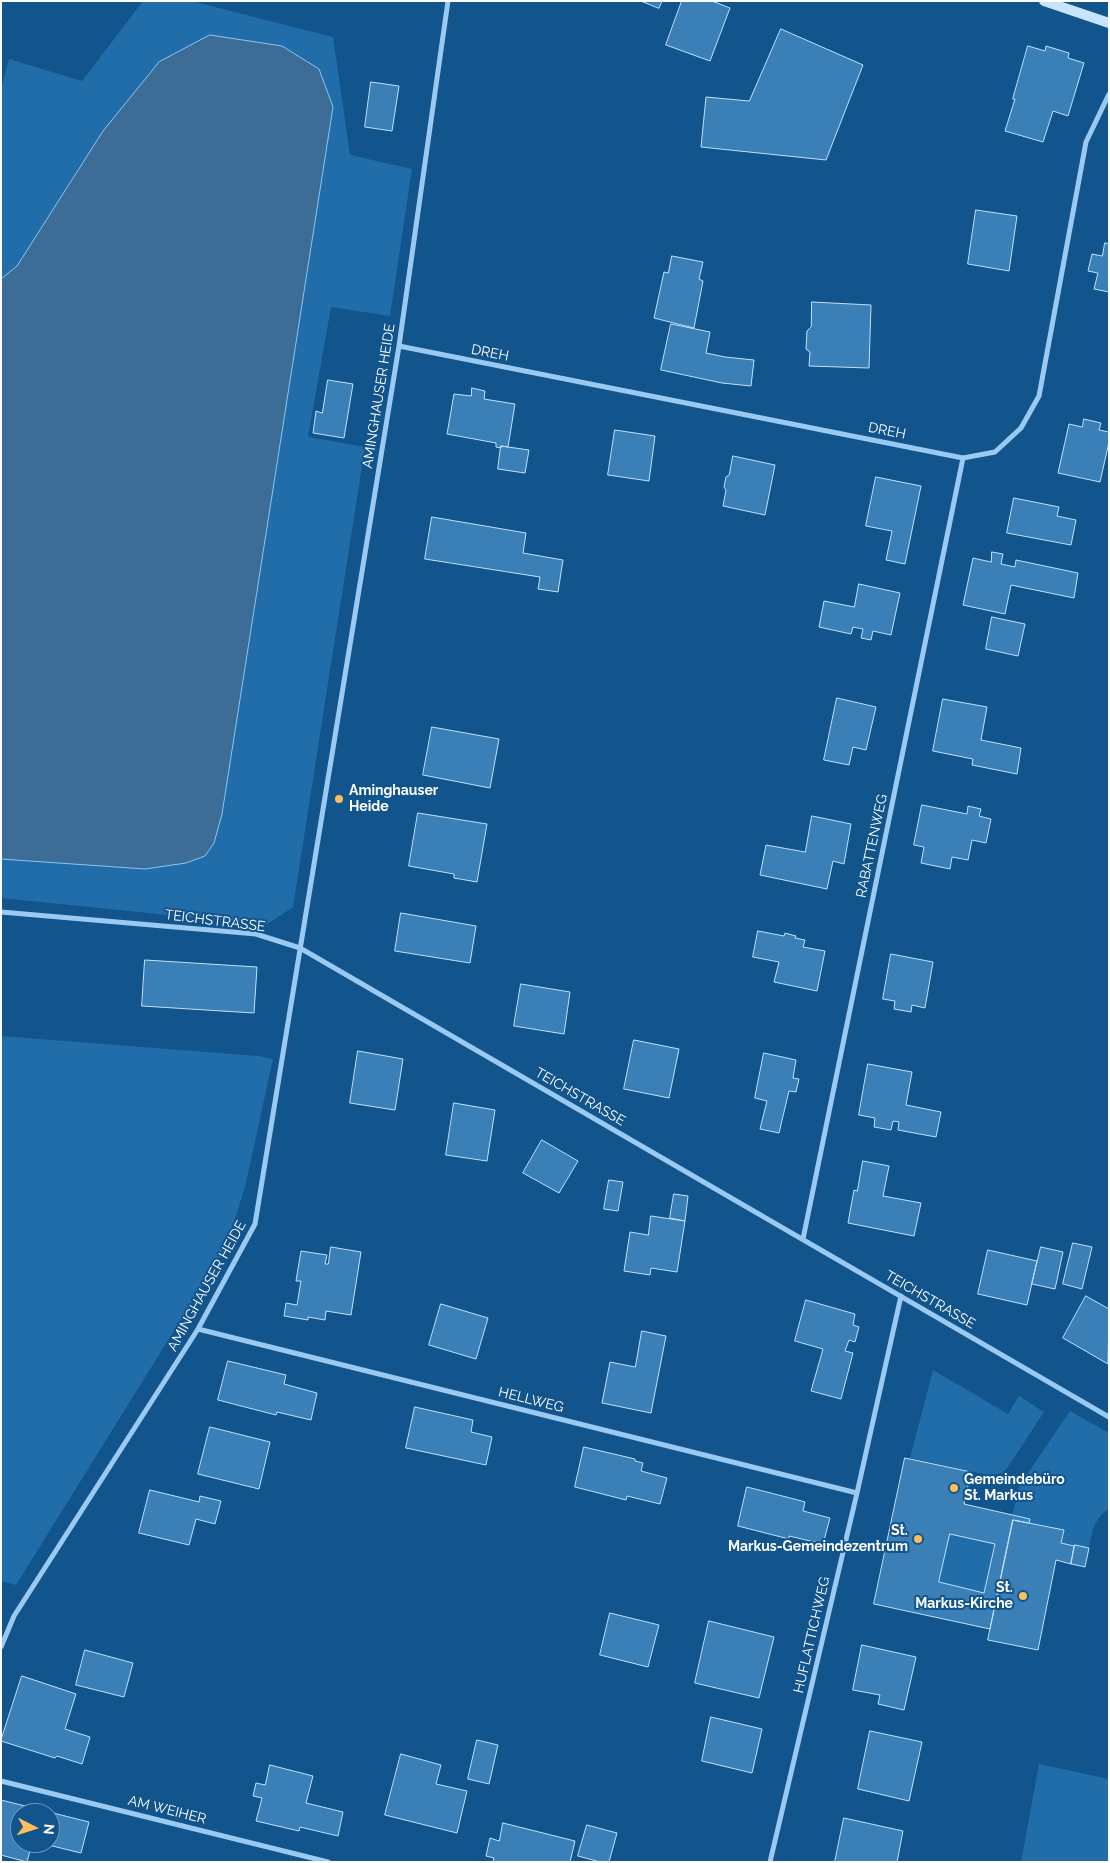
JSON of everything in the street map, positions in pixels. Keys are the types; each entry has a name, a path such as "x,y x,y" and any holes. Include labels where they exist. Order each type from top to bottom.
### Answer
{"street":[{"name":"AMINGHAUSER HEIDE","path":"1,1647 14,1616 198,1329 255,1224 399,346 448,1"},
{"path":"1044,1 1109,23"},
{"name":"DREH","path":"399,346 963,458 995,452 1020,428 1039,396 1086,142 1109,94"},
{"name":"RABATTENWEG","path":"803,1239 963,458"},
{"name":"TEICHSTRASSE","path":"1,912 256,934 300,948 1109,1418"},
{"name":"HUFLATTICHWEG","path":"770,1862 857,1493 901,1296"},
{"name":"HELLWEG","path":"198,1329 857,1493"},
{"name":"AM WEIHER","path":"1,1781 328,1862"}],"shaded area":[{"path":"143,1 191,1 333,37 350,155 412,169 390,316 331,307 308,437 365,447 293,907 266,925 1,898 1,859 145,869 186,863 205,856 228,777 333,107 319,69 103,131 17,266 1,279 1,89 9,59 82,81"},
{"path":"210,35 282,46 319,69 333,107 222,814 214,843 205,856 186,863 145,869 1,859 1,279 17,266 103,131 159,62"},
{"path":"1,1036 258,1056 273,1059 245,1187 226,1247 16,1585 1,1581"},
{"path":"933,1370 1008,1414 1019,1396 1044,1412 1004,1473 988,1475 910,1458"},
{"path":"1070,1411 1109,1433 1109,1509 1097,1521 1089,1548 1061,1543 1064,1530 1029,1523 1030,1519 1012,1515 1019,1486"},
{"path":"950,1534 995,1544 984,1593 939,1582"},
{"path":"1039,1764 1109,1779 1109,1862 1021,1862"}],"building":[{"path":"641,1 662,1 659,8"},
{"path":"682,1 712,1 730,8 710,61 666,45"},
{"path":"781,29 863,65 826,160 701,147 706,97 749,101"},
{"path":"1028,46 1045,51 1046,46 1069,53 1068,58 1084,63 1068,116 1053,111 1043,142 1005,131"},
{"path":"371,82 399,86 392,131 365,127"},
{"path":"976,210 1017,216 1009,271 968,264"},
{"path":"1105,243 1109,244 1109,292 1094,289 1098,273 1088,271 1092,254 1102,256"},
{"path":"672,256 703,262 699,279 703,281 694,328 654,318 664,272 668,273"},
{"path":"812,302 871,305 869,368 809,366 810,352 806,349 807,331 811,327"},
{"path":"671,324 710,332 706,353 754,360 751,386 722,383 661,370"},
{"path":"328,380 353,384 344,438 313,433 316,411 322,413"},
{"path":"472,388 485,391 484,399 515,404 508,447 496,447 496,443 447,434 454,394 471,396"},
{"path":"1084,419 1101,423 1099,430 1109,432 1109,442 1100,482 1058,473 1069,424 1082,427"},
{"path":"615,430 655,436 649,481 608,475"},
{"path":"501,446 529,450 525,473 498,469"},
{"path":"733,456 775,465 765,515 723,506 726,477 729,475"},
{"path":"876,477 921,486 905,564 886,560 892,531 866,526"},
{"path":"1014,498 1059,507 1057,516 1076,520 1071,545 1007,533"},
{"path":"432,517 526,533 523,553 563,560 558,592 538,589 540,577 425,559"},
{"path":"992,552 1003,554 1001,564 1015,567 1016,560 1078,573 1074,598 1011,585 1005,614 963,605 973,558 991,562"},
{"path":"859,584 900,593 891,635 873,631 871,640 861,638 863,629 853,627 851,634 819,627 824,601 854,607"},
{"path":"992,617 1025,624 1018,656 986,649"},
{"path":"837,698 876,707 866,750 853,747 849,765 824,760"},
{"path":"943,699 987,707 981,740 1021,748 1017,774 972,765 973,759 933,751"},
{"path":"432,727 499,739 490,788 423,775"},
{"path":"922,805 967,814 968,806 981,809 979,816 991,819 986,843 972,840 968,860 952,857 950,869 921,863 924,847 914,845"},
{"path":"418,813 487,824 477,882 454,878 454,874 409,866"},
{"path":"812,816 851,824 844,864 833,861 827,889 760,875 766,845 805,852"},
{"path":"401,913 476,926 470,963 395,951"},
{"path":"758,931 784,936 785,933 796,936 795,938 805,940 803,947 825,951 817,991 774,982 779,962 753,957"},
{"path":"891,954 933,962 925,1008 912,1005 911,1012 894,1009 895,1001 883,999"},
{"path":"145,960 257,967 254,1013 142,1006"},
{"path":"521,984 570,992 564,1034 514,1026"},
{"path":"634,1040 679,1049 669,1098 624,1089"},
{"path":"358,1051 403,1059 395,1110 350,1103"},
{"path":"764,1053 796,1060 793,1078 799,1079 796,1092 789,1091 779,1133 760,1129 767,1101 755,1098"},
{"path":"868,1064 912,1072 906,1105 941,1112 936,1137 898,1130 899,1122 893,1121 891,1130 874,1127 875,1118 859,1115"},
{"path":"454,1103 495,1110 487,1161 446,1155"},
{"path":"542,1140 578,1161 559,1193 523,1173"},
{"path":"863,1161 889,1166 883,1196 921,1203 914,1236 848,1223 854,1190 857,1191"},
{"path":"609,1180 623,1182 618,1211 604,1209"},
{"path":"674,1194 688,1196 685,1221 670,1218"},
{"path":"651,1216 685,1221 677,1272 651,1268 650,1275 624,1271 630,1232 648,1235"},
{"path":"1073,1243 1092,1247 1082,1289 1063,1284"},
{"path":"331,1247 361,1252 351,1315 326,1311 325,1320 308,1317 308,1320 284,1316 286,1303 297,1305 301,1281 296,1281 301,1251 327,1255 325,1264 328,1264"},
{"path":"1041,1247 1063,1252 1055,1289 1032,1284"},
{"path":"988,1250 1037,1261 1027,1305 978,1294"},
{"path":"1086,1296 1109,1309 1108,1364 1063,1338"},
{"path":"806,1300 855,1314 853,1325 859,1327 855,1342 849,1340 845,1351 853,1353 841,1399 811,1391 823,1349 795,1341"},
{"path":"441,1304 488,1318 476,1359 429,1345"},
{"path":"642,1331 666,1336 651,1413 602,1403 610,1362 635,1367"},
{"path":"228,1361 286,1375 284,1384 317,1393 311,1420 277,1412 276,1415 218,1400"},
{"path":"415,1407 473,1420 471,1432 492,1437 486,1465 406,1448"},
{"path":"210,1427 270,1442 259,1489 198,1474"},
{"path":"584,1447 635,1459 635,1461 643,1463 641,1471 667,1478 660,1504 627,1496 626,1500 575,1487"},
{"name":"St. Markus-Gemeindezentrum","path":"905,1458 971,1472 964,1504 1030,1519 1029,1523 1013,1520 990,1629 874,1604","holes":["950,1534 995,1544 984,1593 939,1582"]},
{"path":"747,1487 805,1502 803,1511 830,1518 823,1544 789,1536 789,1539 738,1526"},
{"path":"150,1490 199,1502 200,1496 221,1501 215,1524 196,1519 189,1545 139,1533"},
{"name":"St. Markus-Kirche","path":"1013,1520 1064,1530 1061,1543 1074,1546 1071,1564 1056,1560 1038,1650 988,1640"},
{"path":"1075,1545 1089,1548 1085,1567 1071,1564"},
{"path":"610,1613 659,1625 648,1667 600,1655"},
{"path":"709,1621 774,1637 759,1698 695,1683"},
{"path":"862,1645 916,1657 904,1710 878,1704 880,1695 853,1690"},
{"path":"85,1650 133,1663 124,1697 76,1685"},
{"path":"22,1676 76,1694 65,1729 90,1737 82,1764 57,1756 55,1758 1,1741"},
{"path":"711,1717 762,1729 752,1773 702,1761"},
{"path":"870,1731 922,1742 909,1801 858,1789"},
{"path":"477,1740 498,1745 489,1784 468,1779"},
{"path":"401,1754 441,1765 436,1784 467,1791 457,1833 385,1815"},
{"path":"270,1765 313,1776 306,1803 343,1812 338,1836 300,1827 299,1831 256,1821 262,1798 253,1796 256,1783 265,1785"},
{"path":"1,1800 13,1803 10,1803 10,1853 29,1853 27,1862 1,1855"},
{"path":"60,1815 89,1822 81,1853 60,1848"},
{"path":"844,1818 903,1831 897,1862 835,1862"},
{"path":"503,1823 575,1841 570,1862 493,1862 494,1858 486,1856 490,1838 499,1841"},
{"path":"587,1825 617,1833 609,1862 600,1862 578,1856"}],"place":[{"name":"Aminghauser Heide","path":"339,799"},
{"name":"Gemeindebüro St. Markus","path":"954,1488"},
{"name":"St. Markus-Gemeindezentrum","path":"918,1539"},
{"name":"St. Markus-Kirche","path":"1023,1596"}]}
